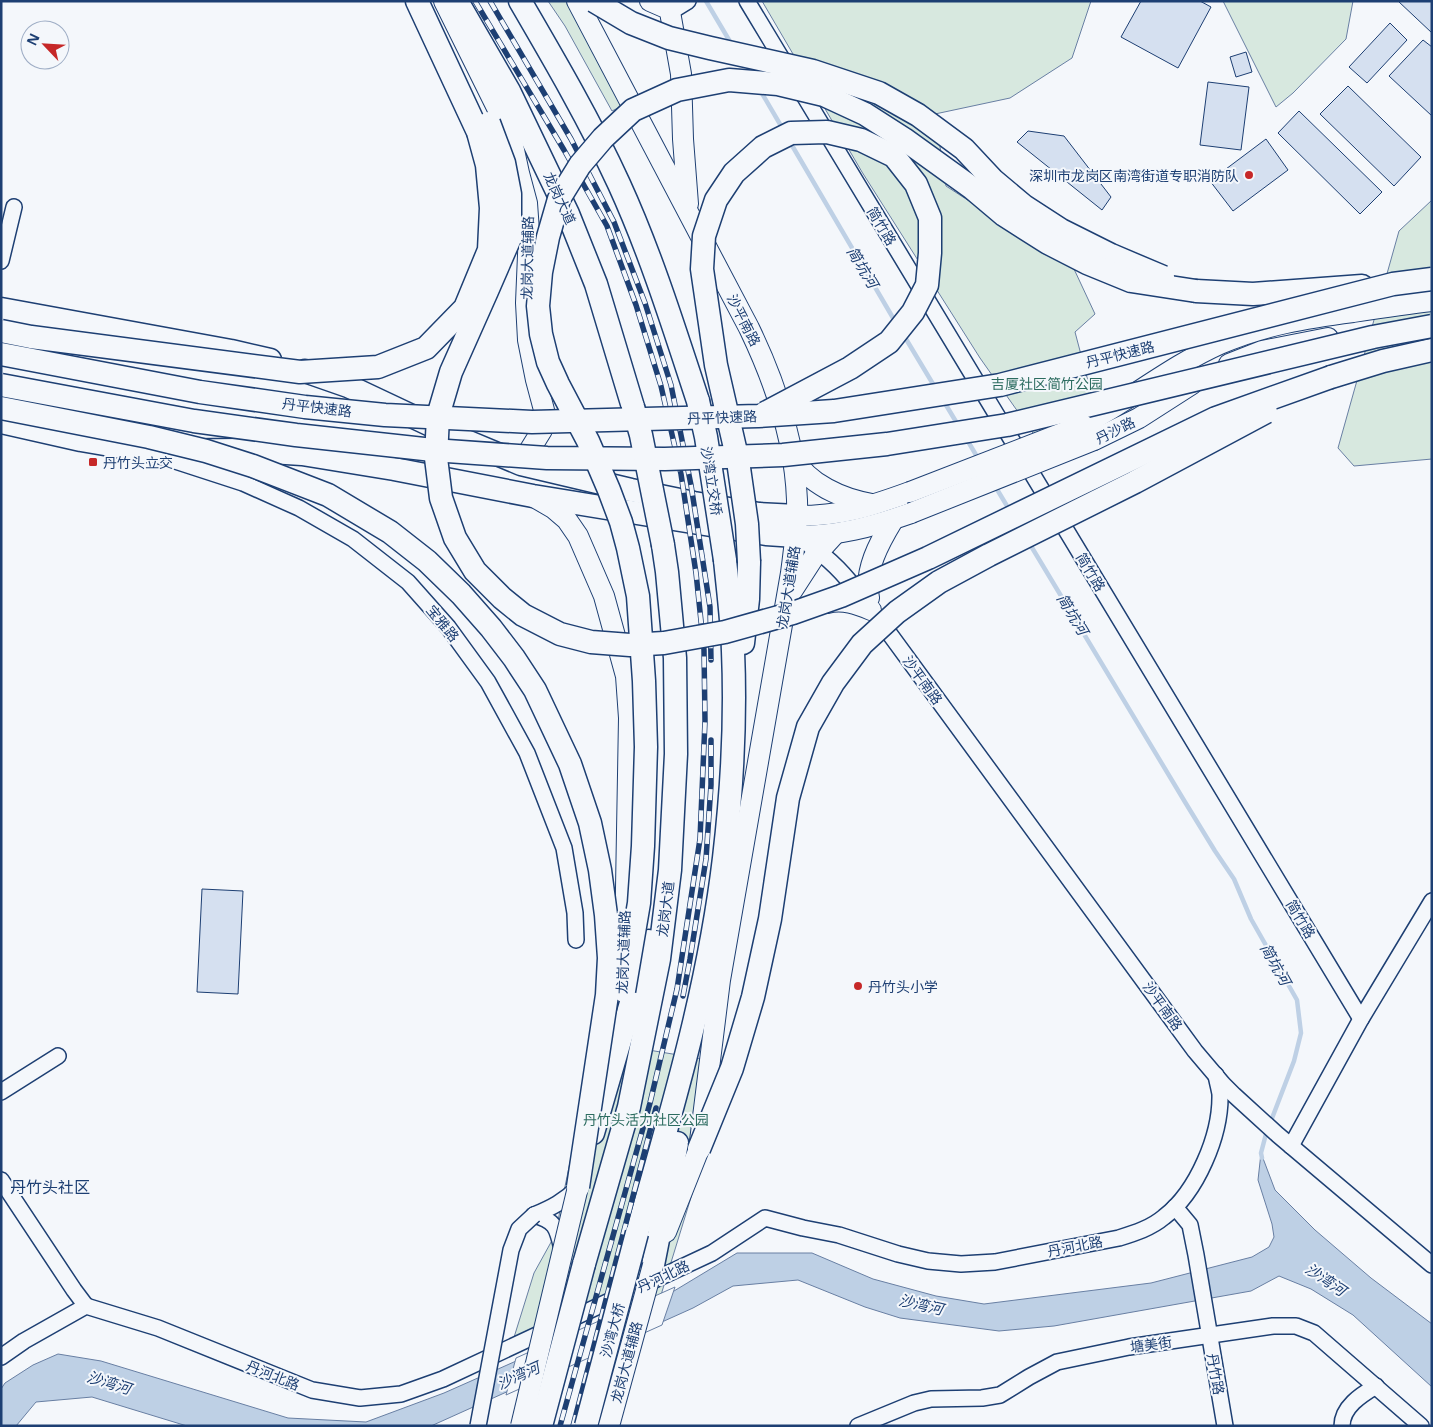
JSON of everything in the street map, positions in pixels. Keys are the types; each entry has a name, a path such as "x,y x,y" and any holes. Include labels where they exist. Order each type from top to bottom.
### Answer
{"highway":[{"path":"418,1 483,128 504,163 510,194 510,238 451,372 438,416 436,458 441,498 455,538 476,571 502,598 523,615 560,634 591,642 630,645 664,643 725,632 794,613 842,596 928,558 1216,418 1383,361 1432,350"},
{"name":"龙岗大道","path":"457,1 509,92 568,214 596,284 641,435 667,572 676,658 676,754 670,870 659,959 629,1107 584,1264 541,1426"},
{"name":"沙湾立交桥","path":"520,1 579,103 619,185 654,267 698,401 706,437 725,560 733,650 734,696"},
{"path":"594,1 630,23 669,38 813,72 879,93 918,115 964,149 992,180 1024,206 1061,230 1111,255 1196,291"},
{"path":"624,991 638,902 644,846 646,747 644,680 638,596 621,522 609,490 595,456 548,362 541,334 538,306 541,272 548,237 559,199 580,165 603,138 634,110 677,90 729,80 778,84 824,94 865,114 958,177 1004,215 1048,243 1088,263 1131,281 1196,291 1253,294 1393,284"},
{"path":"1,331 31,337 300,372 378,367 426,348 465,308 488,250 491,208 483,128"},
{"path":"653,1265 686,1093 689,1043 705,974 724,859 733,748 734,696 748,599 747,524 738,461 716,365 702,269 704,236 716,200 734,173 763,147 791,133 827,132 861,140 894,156 916,184 930,218 930,253 927,285 913,312 889,342 850,368 758,416"},
{"name":"丹平快速路","path":"1,354 200,392 385,415 532,422 758,416 834,411 1000,385 1393,284 1432,279"},
{"path":"1,309 231,351 283,363 348,386 454,436 521,464 631,490 782,520"},
{"path":"1,385 194,421 296,435 433,450 547,458 664,459 783,454 887,444 1007,425 1373,337 1432,325"},
{"path":"699,1149 732,1068 753,997 770,919 788,798 808,727 833,683 862,644 897,612 939,582 1135,482 1331,378"},
{"path":"1,408 206,451 269,472 328,495 390,532 427,561 461,594 514,658 535,690 570,764 590,823 600,870 606,915 609,958 607,996 578,1188"},
{"path":"1,422 81,440 145,451 238,450 292,454 394,469 533,496 766,534 782,520"},
{"path":"578,1188 670,870"},
{"name":"沙湾大桥","path":"586,1426 637,1233 670,1120 689,1043"},
{"path":"525,1426 527,1403"}],"main road":[{"name":"龙岗大道辅路","path":"444,1 511,136 527,203 529,231 526,303 528,340 544,410 542,430 521,464"},
{"name":"沙平南路","path":"577,1 761,352 782,408 795,477 797,500 782,520"},
{"path":"650,1 666,8 678,7 688,212"},
{"name":"丹沙路","path":"782,520 834,535 902,517 1089,432 1102,415 1172,369 1222,344 1252,332 1307,318 1432,301"},
{"name":"丹沙路","path":"782,520 849,512 874,505 1089,432 1139,418 1182,389 1208,375 1249,356 1270,349 1363,333 1432,325"},
{"path":"791,454 803,472 823,486 850,499 874,505"},
{"path":"782,520 768,512 780,503 790,491 795,477"},
{"name":"龙岗大道辅路","path":"521,1426 624,991 629,718 626,676 604,596 578,536 567,520 553,508 533,496"},
{"path":"775,667 781,645 792,627 805,613 813,608 830,602 840,601 871,610 868,594 869,576 874,555 902,517"},
{"name":"龙岗大道辅路","path":"609,1426 653,1265 699,1149 720,980 785,605 782,520"},
{"path":"785,605 802,573 818,551 834,535"}],"street":[{"name":"简竹路","path":"747,1 1361,1019"},
{"path":"1,262 14,206"},
{"name":"宝雅路","path":"145,451 243,482 286,502 353,539 408,582 448,627 488,682 526,753 564,848 575,913 576,940"},
{"path":"286,502 276,492 271,478 276,466 292,454"},
{"name":"沙平南路","path":"782,520 845,574 1195,1051 1234,1095 1278,1135 1432,1265"},
{"path":"1291,1146 1361,1019 1431,904"},
{"path":"1,1092 58,1056"},
{"name":"丹河北路","path":"86,1306 158,1328 312,1390 360,1398 401,1394 443,1379 712,1253 765,1218 839,1235 898,1254 928,1261 961,1264 995,1262 1119,1238 1138,1232 1152,1226 1175,1207 1196,1177 1210,1146 1219,1109 1220,1092 1216,1075"},
{"path":"1,1180 86,1306 24,1341 1,1357"},
{"path":"478,1426 511,1250 519,1229 534,1215 552,1208 567,1199 578,1188"},
{"name":"丹竹路","path":"1175,1207 1190,1225 1226,1426"},
{"path":"534,1215 547,1219 558,1231 563,1250"},
{"name":"塘美街","path":"858,1426 914,1403 1000,1395 1057,1362 1208,1329 1272,1326 1296,1326 1314,1333 1422,1426"},
{"path":"1342,1426 1341,1423 1346,1413 1358,1397 1376,1386"}],"green space":[{"path":"548,1 577,1 624,105 612,111 565,26"},
{"name":"吉厦社区简竹公园","path":"762,1 1091,1 1072,58 1010,98 935,114 946,186 1074,269 1095,314 1075,332 1097,415 1035,436 980,358 862,172"},
{"path":"1223,1 1353,1 1346,39 1293,93 1276,107"},
{"path":"1432,200 1432,459 1354,466 1338,448 1399,231"},
{"name":"丹竹头活力社区公园","path":"595,1041 732,1064 657,1308 594,1312 511,1347 534,1273 555,1235"}],"water":[{"name":"沙湾河","path":"1261,1153 1275,1190 1315,1230 1371,1278 1432,1324 1432,1387 1353,1315 1311,1289 1279,1276 1251,1291 1054,1326 999,1331 900,1318 865,1307 798,1280 733,1286 693,1308 431,1426 187,1426 92,1397 36,1402 16,1426 1,1426 1,1389 5,1383 33,1365 58,1354 101,1361 288,1418 366,1422 444,1393 674,1291 737,1253 812,1253 873,1279 936,1296 984,1304 1151,1283 1252,1257 1269,1247 1274,1237 1272,1224 1258,1180"}],"pier":[{"path":"675,1287 662,1325 506,1395 516,1358"}],"building":[{"path":"1141,1 1200,1 1211,7 1178,68 1121,37"},
{"path":"1398,1 1432,1 1432,33"},
{"path":"1390,23 1407,40 1367,83 1349,67"},
{"path":"1423,40 1432,47 1432,116 1389,76"},
{"path":"1246,52 1252,72 1236,77 1230,57"},
{"path":"1208,82 1249,87 1241,150 1200,145"},
{"path":"1348,86 1421,157 1394,186 1320,114"},
{"path":"1299,111 1382,192 1360,214 1278,133"},
{"path":"1028,131 1064,136 1111,197 1102,210 1017,142"},
{"name":"深圳市龙岗区南湾街道专职消防队","path":"1266,139 1288,170 1233,211 1210,181"},
{"path":"202,889 243,891 238,994 197,992"}],"waterway":[{"name":"简坑河","path":"706,1 732,45"},
{"name":"简坑河","path":"760,90 784,131"},
{"name":"简坑河","path":"790,142 896,323"},
{"name":"简坑河","path":"903,334 936,389"},
{"name":"简坑河","path":"943,400 958,425"},
{"name":"简坑河","path":"966,438 979,460"},
{"name":"简坑河","path":"995,486 1010,511"},
{"name":"简坑河","path":"1028,541 1185,802 1234,879 1251,919 1297,1000 1301,1033 1294,1061 1266,1134 1261,1153 1262,1158"}],"railway":[{"path":"475,1 607,226 636,305 661,386 681,474 696,573 704,650 705,721 700,839 677,989 650,1103 560,1426"},
{"path":"490,1 571,139 614,222 645,303 671,385 691,485 710,607 711,660"},
{"path":"683,996 706,859 711,785 711,740"},
{"path":"573,1426 656,1108"}],"place":[{"name":"深圳市龙岗区南湾街道专职消防队","path":"1249,175"},
{"name":"丹竹头立交","path":"93,462"},
{"name":"丹竹头小学","path":"858,986"}],"district":[{"name":"丹竹头社区","path":"50,1187"}]}
